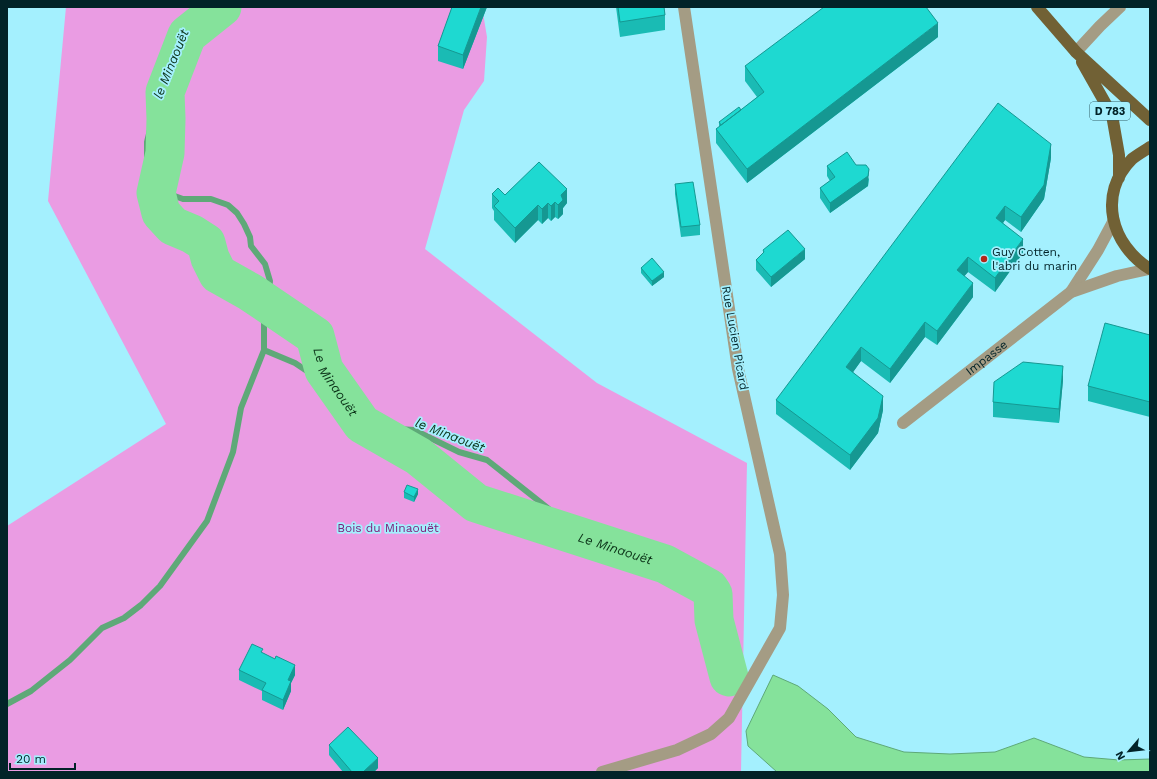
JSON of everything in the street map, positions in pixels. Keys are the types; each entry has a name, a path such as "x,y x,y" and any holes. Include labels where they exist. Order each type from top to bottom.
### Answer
{"main road":[{"name":"D 783","path":"1037,7 1076,52 1150,120"},
{"name":"D 783","path":"1076,52 1112,114 1119,155 1119,178"},
{"path":"1150,147 1132,159 1119,178 1112,199 1113,222 1120,241 1133,257 1150,269"}],"street":[{"name":"Rue Lucien Picard","path":"602,772 677,750 696,743 712,734 729,718 780,628 783,595 780,554 738,369 684,7"},
{"path":"1076,52 1120,7"},
{"path":"1071,292 1098,250 1113,222"},
{"path":"1071,292 1117,276 1150,269"},
{"name":"Impasse","path":"903,423 1071,292"}],"green space":[{"name":"Bois du Minaouët","path":"66,7 482,7 487,37 484,81 464,110 425,249 597,383 747,463 741,772 7,772 7,526 166,424 48,201"}],"shaded area":[{"path":"773,675 798,686 828,709 856,737 904,752 950,754 995,752 1034,738 1084,757 1119,760 1150,759 1150,772 777,772 748,746 746,731"}],"building":[{"path":"452,7 481,7 463,55 438,46"},
{"path":"618,7 664,7 665,15 620,22"},
{"path":"824,7 926,7 938,23 747,169 716,129 764,92 745,66"},
{"path":"998,103 1051,144 1044,185 1021,217 1005,206 996,218 1023,239 995,278 968,257 957,270 973,283 937,331 925,322 890,369 861,347 846,367 883,396 878,418 850,455 776,400"},
{"path":"739,107 741,110 721,125 719,122"},
{"path":"847,152 856,165 866,165 869,169 868,176 830,203 820,188 835,177 827,166"},
{"path":"539,162 567,189 561,195 563,200 558,205 555,202 551,206 548,203 542,209 538,205 515,228 494,206 499,201 492,194 498,188 505,195"},
{"path":"693,182 700,225 681,227 675,184"},
{"path":"788,230 805,249 771,277 756,260 764,252 763,250"},
{"path":"652,258 664,272 652,281 641,268"},
{"path":"1105,323 1150,335 1150,402 1088,386"},
{"path":"1023,362 1063,366 1059,409 993,402 994,382"},
{"path":"407,485 418,489 414,497 404,492"},
{"path":"252,644 263,649 261,652 275,659 276,656 295,665 288,680 291,681 283,700 262,690 266,683 239,670"},
{"path":"348,727 378,758 363,772 352,772 329,745"}],"waterway":[{"path":"7,704 31,691 70,660 102,628 124,618 141,605 160,586 207,521 233,452 241,408 264,350 264,322 268,304 270,281 265,264 251,246 250,237 244,224 237,213 228,205 211,199 183,199 169,194 158,184 151,173 147,158 147,142 151,126 170,101 198,25 207,15 218,7"},
{"name":"Le Minaouët","path":"222,7 187,35 165,92 165,153 156,193 161,213 173,226 192,234 206,243 210,258 218,274 250,292 315,336 324,370 362,424 418,456 476,503 665,564 709,588 713,594 714,620 729,677"},
{"name":"le Minaouët","path":"264,350 295,363 310,373 332,396 339,411 349,420 370,427 414,430 459,452 487,460 549,509 566,533 578,540 621,543 649,554 674,570 692,579 711,596 726,628 738,661"}],"place":[{"name":"Guy Cotten, l'abri du marin","path":"984,259"}]}
